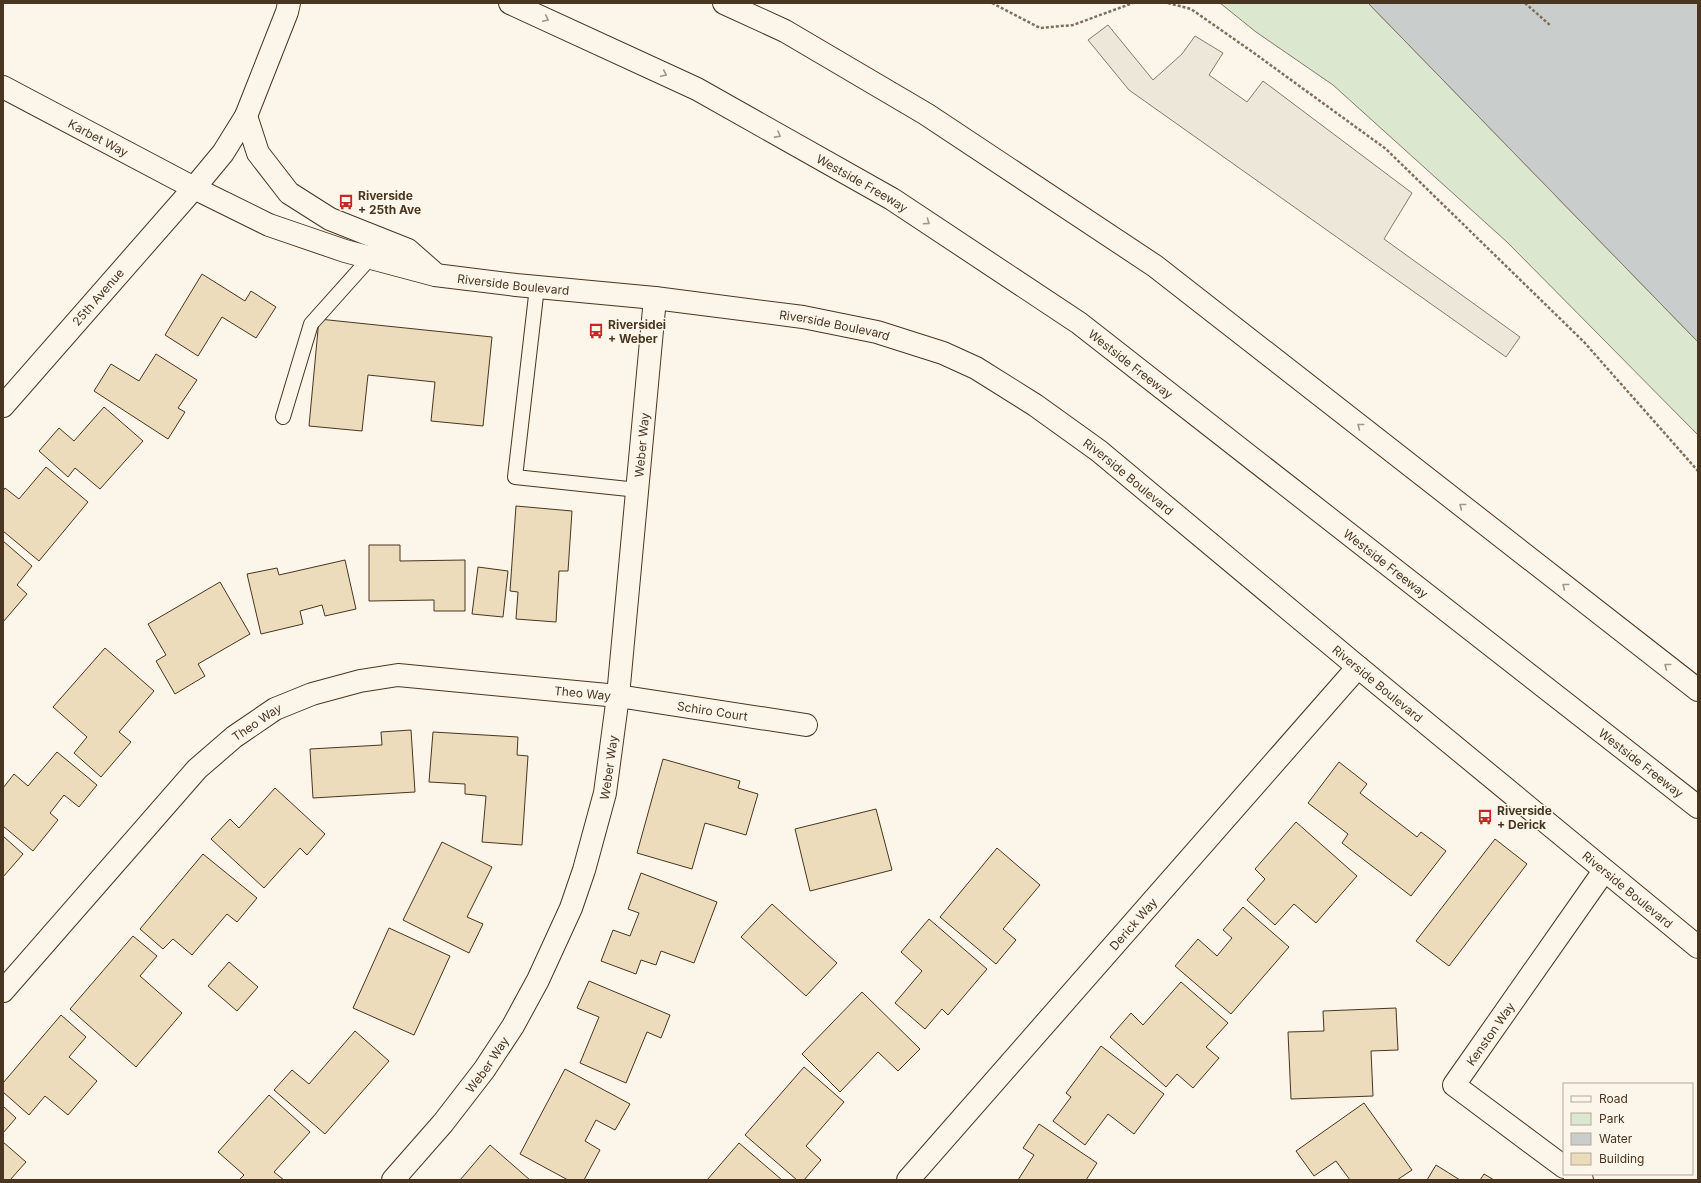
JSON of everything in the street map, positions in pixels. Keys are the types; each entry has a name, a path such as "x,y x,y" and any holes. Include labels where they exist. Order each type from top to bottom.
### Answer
{"main road":[{"path":"194,188 223,153 246,116 289,3"},
{"name":"Westside Freeway","path":"510,3 697,89 892,199 1079,324 1698,807"},
{"path":"724,3 784,31 926,114 1155,266 1698,690"},
{"name":"Karbet Way","path":"3,87 194,188"},
{"path":"246,116 258,153 289,193 330,219 408,250 435,274"},
{"name":"Riverside Boulevard","path":"194,188 269,225 345,252 435,274 537,287 655,298 803,317 877,332 943,353 976,368 1035,405 1099,451 1604,871 1698,947"},
{"name":"25th Avenue","path":"3,406 194,188"},
{"name":"Weber Way","path":"393,1180 443,1123 484,1070 513,1026 538,980 571,908 584,870 605,794 618,696 655,298"},
{"name":"Derick Way","path":"908,1180 1358,667"},
{"name":"Theo Way","path":"3,991 197,769 234,737 275,709 312,694 360,681 398,675 618,696"},
{"name":"Schiro Court","path":"618,696 806,725"},
{"name":"Kenston Way","path":"1563,1165 1454,1085 1604,871"}],"lane":[{"path":"283,417 311,324 370,258"},
{"path":"537,287 515,477 638,490"}],"path":[{"path":"992,3 1040,28 1073,25 1133,3"},
{"path":"1168,3 1191,9 1386,149 1584,342 1698,471"},
{"path":"1525,3 1551,26"}],"green space":[{"path":"1220,3 1368,3 1698,342 1698,435 1507,242 1333,85 1256,32"}],"shaded area":[{"path":"1108,25 1153,80 1182,54 1195,36 1223,53 1209,75 1247,102 1263,81 1412,193 1384,239 1520,337 1506,357 1129,90 1088,40"}],"water":[{"path":"1368,3 1698,3 1698,342"}],"building":[{"path":"202,274 245,301 251,291 276,307 256,338 222,317 198,356 165,335"},
{"path":"319,319 492,337 483,426 431,421 435,382 368,375 362,431 309,426"},
{"path":"156,354 197,380 178,408 185,412 168,439 94,391 111,364 139,381"},
{"path":"104,407 143,441 100,489 75,468 68,477 39,451 59,428 74,441"},
{"path":"46,467 88,502 39,561 3,531 3,491 5,488 19,499"},
{"path":"516,506 572,511 568,571 559,571 556,622 516,619 518,592 510,591"},
{"path":"3,541 32,566 17,585 27,594 3,622"},
{"path":"369,545 400,545 400,561 465,560 465,611 434,611 434,600 369,601"},
{"path":"345,560 356,609 325,616 322,605 300,611 303,624 261,634 247,574 277,568 279,575"},
{"path":"478,567 508,571 503,617 472,614"},
{"path":"220,582 250,634 198,664 205,676 175,694 156,661 166,655 148,624"},
{"path":"105,648 154,691 119,732 131,742 101,777 74,753 87,737 53,707"},
{"path":"411,730 415,792 313,798 310,749 382,745 381,732"},
{"path":"433,732 518,737 517,755 528,756 522,845 482,842 486,796 465,794 465,784 429,782"},
{"path":"57,752 97,785 79,807 64,795 50,813 58,820 33,851 3,826 3,788 14,774 28,786"},
{"path":"663,759 740,781 738,788 758,794 746,835 705,823 692,869 637,853"},
{"path":"1339,762 1367,784 1360,793 1417,837 1421,832 1446,851 1411,896 1342,843 1348,834 1308,803"},
{"path":"275,788 325,834 307,855 300,848 264,888 211,839 230,819 239,828"},
{"path":"876,809 892,870 810,891 795,829"},
{"path":"1296,822 1357,876 1316,923 1294,904 1275,925 1247,900 1265,879 1255,869"},
{"path":"3,836 23,854 3,877"},
{"path":"1495,839 1527,864 1449,966 1416,941"},
{"path":"442,842 492,867 467,917 483,924 469,953 403,920"},
{"path":"997,848 1040,885 1003,929 1016,940 996,964 940,917"},
{"path":"203,854 257,898 237,922 227,914 192,955 173,939 163,949 140,929"},
{"path":"641,873 717,902 694,963 661,951 656,965 641,960 636,974 601,961 613,930 630,936 639,913 628,909"},
{"path":"772,904 837,963 806,996 741,937"},
{"path":"1243,907 1289,947 1231,1014 1175,966 1198,939 1217,956 1232,938 1223,930"},
{"path":"929,919 987,969 948,1015 942,1009 925,1029 895,1003 922,971 901,952"},
{"path":"389,928 450,956 414,1035 353,1008"},
{"path":"133,936 157,956 140,976 182,1013 136,1067 70,1009"},
{"path":"229,962 258,987 237,1011 208,986"},
{"path":"589,981 670,1015 661,1038 647,1032 626,1083 580,1063 599,1017 577,1008"},
{"path":"1181,982 1228,1023 1206,1047 1219,1058 1193,1088 1177,1074 1166,1087 1110,1037 1131,1013 1143,1025"},
{"path":"862,992 920,1049 898,1071 878,1052 840,1092 802,1054"},
{"path":"1396,1008 1398,1050 1371,1051 1373,1096 1291,1099 1288,1032 1324,1031 1323,1011"},
{"path":"61,1015 86,1037 69,1057 97,1081 68,1115 45,1096 29,1115 3,1092 3,1083"},
{"path":"355,1031 389,1061 325,1134 274,1090 292,1070 309,1084"},
{"path":"1101,1046 1164,1094 1134,1134 1108,1114 1085,1145 1053,1121 1071,1097 1066,1093"},
{"path":"804,1067 844,1102 806,1146 821,1160 804,1180 797,1180 745,1135"},
{"path":"565,1069 630,1104 615,1130 596,1120 585,1141 600,1150 584,1180 568,1180 520,1154"},
{"path":"269,1095 310,1132 274,1172 284,1180 239,1180 244,1175 218,1152"},
{"path":"1364,1103 1412,1170 1397,1180 1350,1180 1336,1161 1314,1176 1296,1151"},
{"path":"3,1106 16,1118 3,1133"},
{"path":"1039,1124 1097,1163 1086,1180 1018,1180 1034,1155 1023,1148"},
{"path":"3,1142 26,1162 10,1180 3,1180"},
{"path":"739,1143 782,1180 707,1180"},
{"path":"490,1145 530,1180 460,1180"},
{"path":"1436,1165 1460,1180 1427,1180"},
{"path":"1484,1174 1494,1180 1480,1180"}],"place":[{"name":"Riverside + 25th Ave","path":"346,202"},
{"name":"Riversidei + Weber","path":"596,331"},
{"name":"Riverside + Derick","path":"1485,817"}]}
